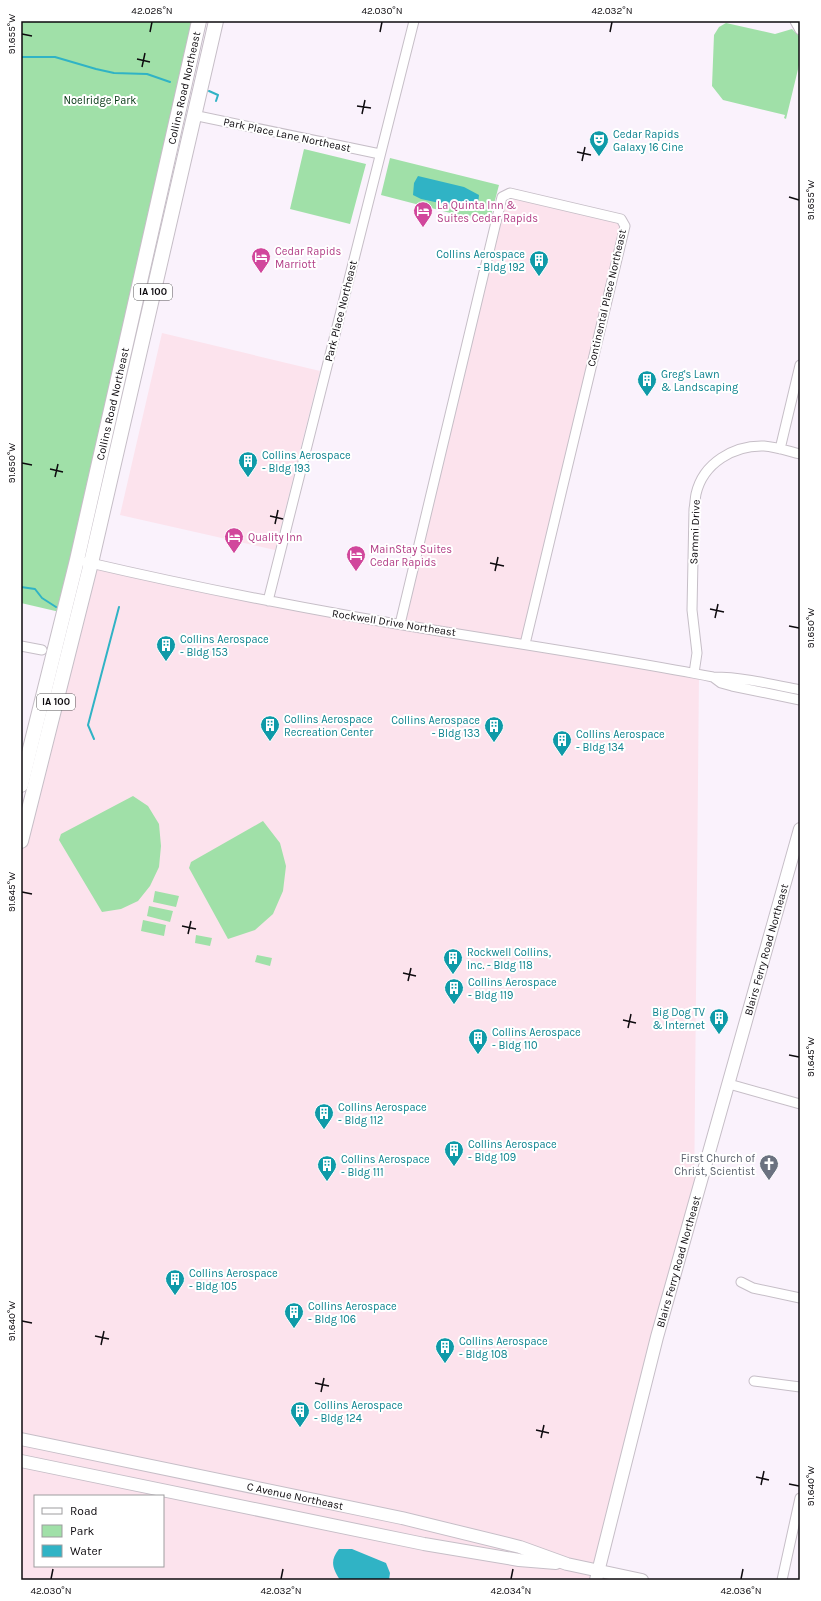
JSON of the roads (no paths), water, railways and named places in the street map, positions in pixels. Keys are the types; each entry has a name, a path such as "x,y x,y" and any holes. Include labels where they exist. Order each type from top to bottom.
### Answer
{"highway":[{"name":"Collins Road Northeast","path":"21,841 84,562 199,21"},
{"name":"Collins Road Northeast","path":"193,115 187,107 205,21"},
{"name":"Collins Road Northeast","path":"21,785 84,562 216,21"}],"main road":[{"name":"Blairs Ferry Road Northeast","path":"597,1575 657,1337 690,1216 798,842 800,829"},
{"name":"C Avenue Northeast","path":"21,1439 402,1518 520,1546 597,1575 642,1580"},
{"name":"C Avenue Northeast","path":"21,1461 424,1544 519,1560 567,1564"}],"street":[{"name":"Park Place Northeast","path":"268,601 414,21"},
{"path":"795,21 800,30"},
{"name":"Park Place Lane Northeast","path":"193,115 380,154"},
{"name":"Continental Place Northeast","path":"400,624 502,197 510,193 621,219 625,226 525,644"},
{"path":"780,449 800,365"},
{"name":"Sammi Drive","path":"694,673 697,653 692,610 694,510 696,494 702,479 711,466 722,457 736,450 750,446 765,446 800,454"},
{"name":"Rockwell Drive Northeast","path":"84,562 268,601 713,677 734,678 800,690"},
{"path":"21,646 42,650"},
{"name":"Rockwell Drive Northeast","path":"713,677 732,686 800,700"},
{"path":"729,1084 800,1104"},
{"path":"741,1282 753,1288 800,1298"},
{"path":"754,1381 800,1387"},
{"path":"782,1580 800,1498"}],"water":[{"path":"418,176 464,187 479,195 478,204 472,210 421,199 413,195 414,183"},
{"path":"339,1549 352,1549 386,1563 390,1573 389,1580 340,1580 335,1572 333,1564 334,1557"}],"waterway":[{"path":"21,57 55,57 114,73 147,74 170,82"},
{"path":"209,91 218,95 216,101"},
{"path":"21,587 35,589 42,598 56,607"},
{"path":"94,739 88,725 119,607"}],"place":[{"name":"Cedar Rapids Galaxy 16 Cine","path":"599,157"},
{"name":"La Quinta Inn & Suites Cedar Rapids","path":"423,228"},
{"name":"Cedar Rapids Marriott","path":"261,274"},
{"name":"Collins Aerospace - Bldg 192","path":"539,277"},
{"name":"Greg's Lawn & Landscaping","path":"647,397"},
{"name":"Collins Aerospace - Bldg 193","path":"248,478"},
{"name":"Quality Inn","path":"234,554"},
{"name":"MainStay Suites Cedar Rapids","path":"356,572"},
{"name":"Collins Aerospace - Bldg 153","path":"166,662"},
{"name":"Collins Aerospace Recreation Center","path":"270,742"},
{"name":"Collins Aerospace - Bldg 133","path":"494,743"},
{"name":"Collins Aerospace - Bldg 134","path":"562,757"},
{"name":"Rockwell Collins, Inc. - Bldg 118","path":"453,975"},
{"name":"Collins Aerospace - Bldg 119","path":"454,1005"},
{"name":"Big Dog TV & Internet","path":"719,1035"},
{"name":"Collins Aerospace - Bldg 110","path":"478,1055"},
{"name":"Collins Aerospace - Bldg 112","path":"324,1130"},
{"name":"Collins Aerospace - Bldg 109","path":"454,1167"},
{"name":"First Church of Christ, Scientist","path":"769,1181"},
{"name":"Collins Aerospace - Bldg 111","path":"327,1182"},
{"name":"Collins Aerospace - Bldg 105","path":"175,1296"},
{"name":"Collins Aerospace - Bldg 106","path":"294,1329"},
{"name":"Collins Aerospace - Bldg 108","path":"445,1364"},
{"name":"Collins Aerospace - Bldg 124","path":"300,1428"}],"park label":[{"name":"Noelridge Park","path":"100,100"}]}
